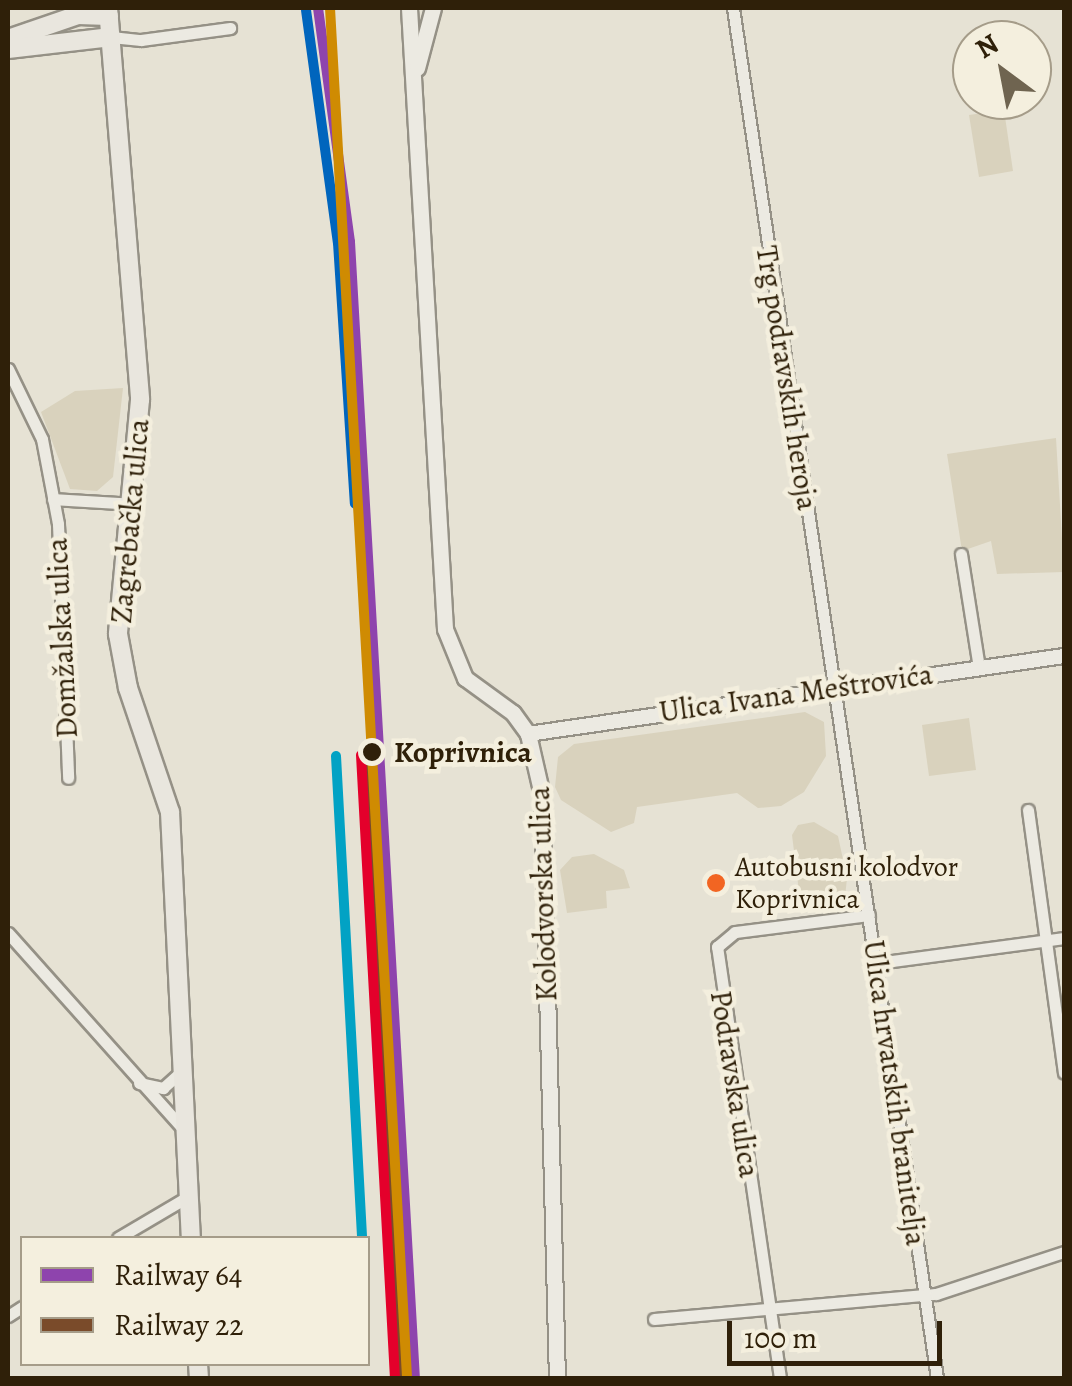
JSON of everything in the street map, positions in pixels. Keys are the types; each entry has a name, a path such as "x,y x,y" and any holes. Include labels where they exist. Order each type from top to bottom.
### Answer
{"main road":[{"path":"49,25 66,8"},
{"path":"408,8 445,629 465,678 513,714 528,734"},
{"path":"413,86 433,8"},
{"path":"8,40 87,13 109,12"},
{"name":"Zagrebačka ulica","path":"109,12 140,400 135,504 118,634 128,688 170,812 191,1236"},
{"path":"8,49 110,37"},
{"name":"Kolodvorska ulica","path":"528,734 542,795 556,1378"}],"street":[{"name":"Trg podravskih heroja","path":"733,8 843,749"},
{"path":"110,37 141,40 230,28"},
{"name":"Domžalska ulica","path":"8,369 37,424 53,499 68,778"},
{"name":"Domžalska ulica","path":"53,499 135,504"},
{"path":"961,554 979,668"},
{"name":"Ulica Ivana Meštrovića","path":"528,734 1064,656"},
{"name":"Ulica hrvatskih branitelja","path":"843,749 937,1378"},
{"path":"1028,810 1064,1073"},
{"name":"Podravska ulica","path":"780,1378 716,947 735,932 868,914"},
{"path":"8,933 137,1082 184,1130"},
{"path":"877,963 1064,938"},
{"path":"137,1082 163,1088 182,1071"},
{"path":"121,1236 160,1207 189,1196"},
{"path":"654,1319 924,1293 1064,1252"}],"shaded area":[{"path":"970,120 1005,120 1013,171 979,177"},
{"path":"123,388 113,477 97,491 70,489 41,412 75,391"},
{"path":"1056,438 1064,572 997,574 991,541 962,551 947,454"},
{"path":"805,712 824,722 826,756 804,792 781,806 758,808 737,793 637,807 634,823 611,832 561,800 555,787 558,757 574,744"},
{"path":"969,718 976,770 929,776 922,725"},
{"path":"814,822 838,836 847,878 845,897 817,913 800,900 792,835 798,825"},
{"path":"594,854 624,870 630,888 606,891 607,908 567,913 560,870 572,857"}],"rail line":[{"name":"64","path":"318,8 350,242 415,1378"},
{"name":"22","path":"370,752 403,1378"}],"transit line":[{"path":"330,8 407,1377"},
{"path":"306,10 338,243 355,503"},
{"path":"361,755 395,1378"},
{"path":"336,756 362,1236"}],"place":[{"name":"Koprivnica","path":"372,752"},
{"name":"Autobusni kolodvor Koprivnica","path":"716,883"}]}
